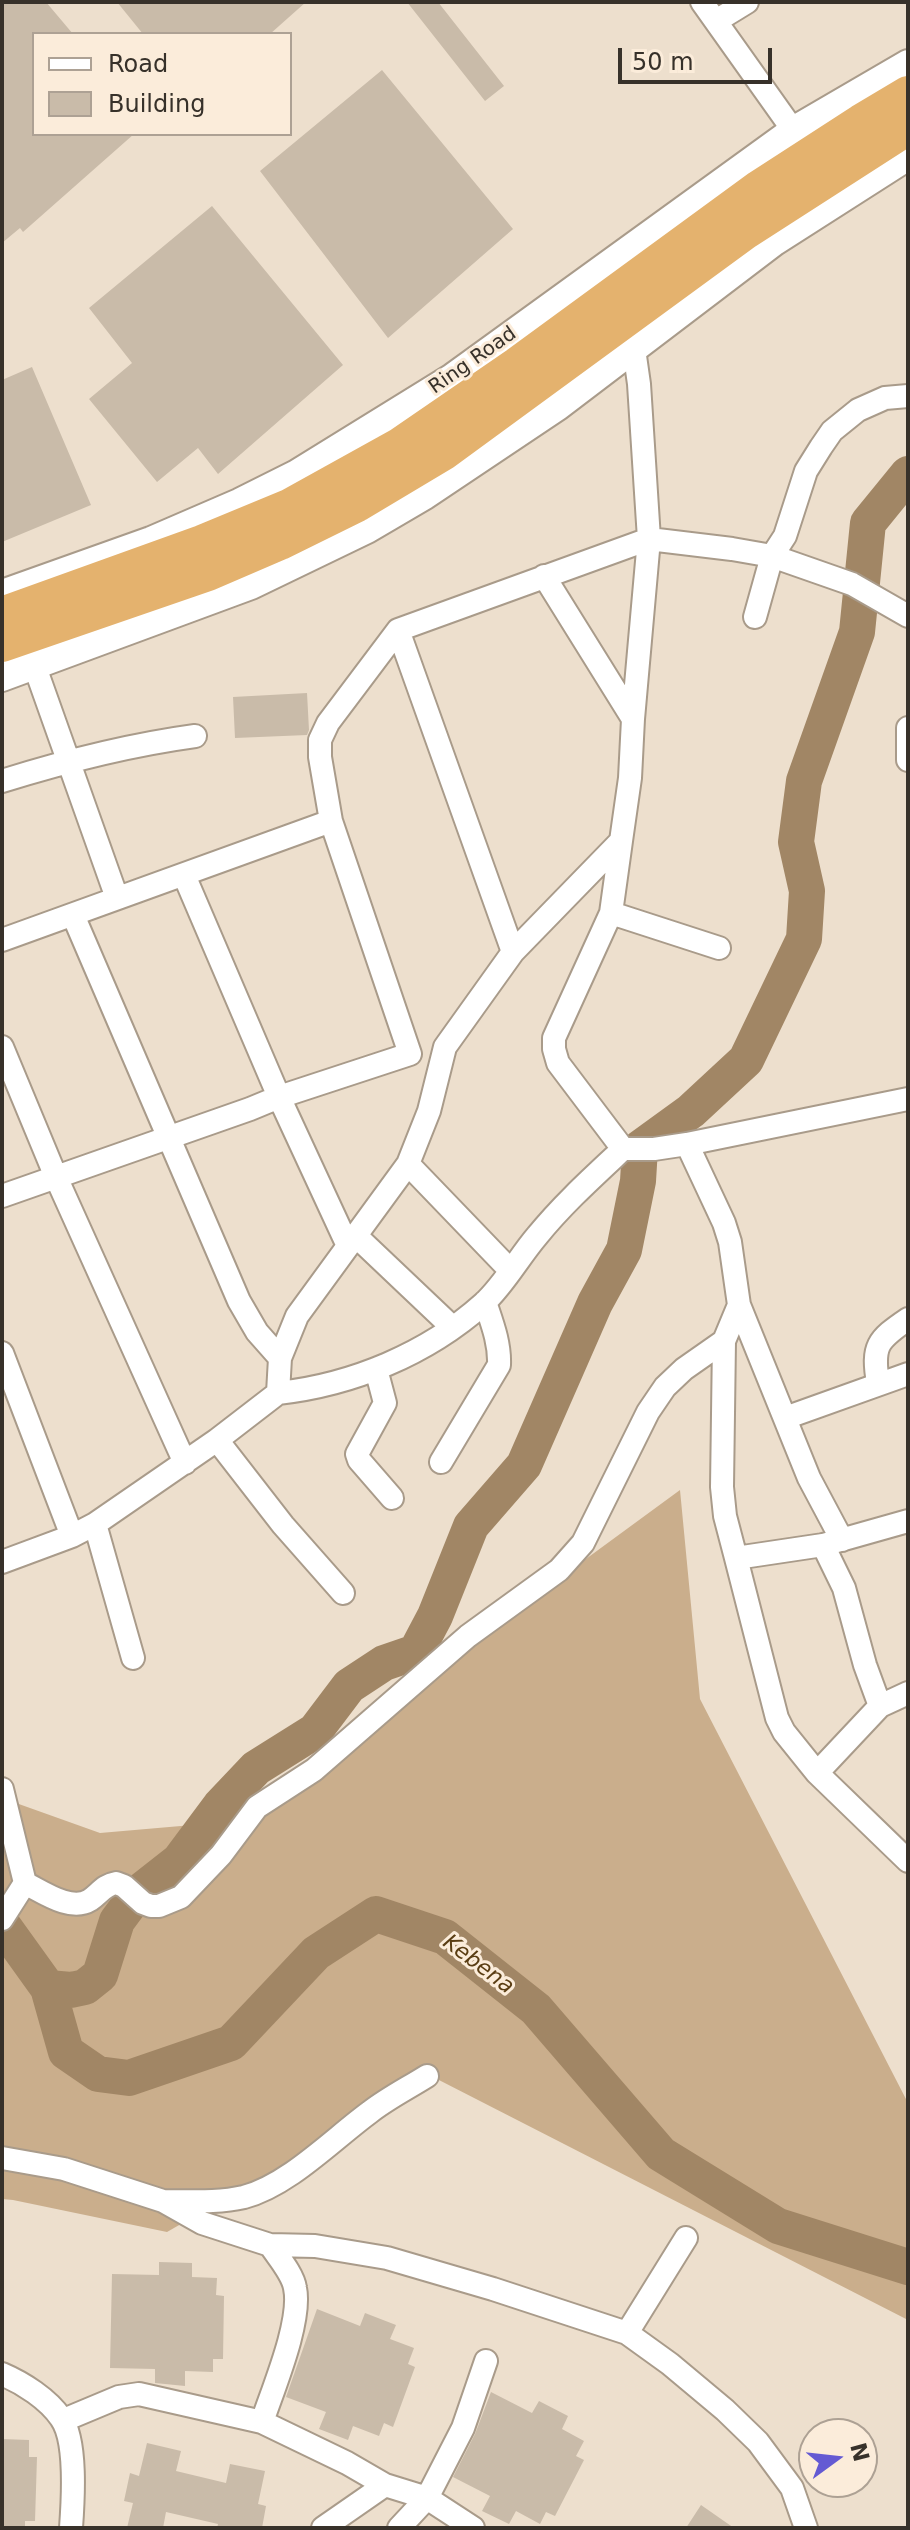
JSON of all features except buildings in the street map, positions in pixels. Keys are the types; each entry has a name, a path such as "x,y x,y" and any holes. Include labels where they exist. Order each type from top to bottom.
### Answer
{"highway":[{"name":"Ring Road","path":"2,615 202,543 289,507 399,446 517,365 759,188 908,94"},
{"path":"2,644 208,573 357,504 444,452 746,231 908,127"}],"street":[{"path":"702,2 793,130"},
{"path":"716,21 747,2"},
{"name":"Ring Road","path":"2,593 151,540 295,474 452,377 793,130 908,63"},
{"path":"2,678 251,586 367,530 425,496 546,416 775,242 908,157"},
{"path":"634,349 649,539 630,778 611,913 554,1038 554,1049 558,1063 637,1149"},
{"path":"755,617 772,556 785,536 806,471 832,431 858,410 885,398 908,396"},
{"path":"410,1054 331,821 320,757 320,740 328,723 398,630 649,539 772,556 852,584 908,616"},
{"path":"544,576 633,719"},
{"path":"398,630 513,952"},
{"path":"35,667 117,898"},
{"path":"908,728 908,760"},
{"path":"2,781 68,760 138,744 195,736"},
{"path":"2,940 331,821"},
{"path":"278,1393 280,1358 297,1316 408,1164 429,1111 445,1047 513,952 621,841"},
{"path":"184,875 279,1097 352,1240 452,1327"},
{"path":"611,913 719,948"},
{"path":"73,915 239,1301 257,1332 280,1358"},
{"path":"2,1047 56,1177 185,1463"},
{"path":"2,1196 279,1097 410,1054 445,1047"},
{"path":"2,1562 72,1536 95,1524 185,1463 278,1393 312,1390 376,1369 452,1327 485,1302 562,1206 637,1149 687,1144 908,1099"},
{"path":"687,1144 727,1232 739,1305 832,1542 865,1665 880,1706"},
{"path":"408,1164 510,1270"},
{"path":"441,1462 499,1365 496,1337 485,1302"},
{"path":"739,1305 724,1341 722,1487 725,1516 777,1718 784,1732 817,1773 908,1861"},
{"path":"878,1383 875,1362 880,1340 908,1319"},
{"path":"25,1883 76,1905 116,1883 143,1903 159,1906 181,1897 221,1855 257,1807 314,1770 468,1636 559,1570 583,1543 648,1412 665,1387 684,1369 724,1341"},
{"path":"2,1353 72,1536"},
{"path":"376,1369 385,1403 357,1454 392,1498"},
{"path":"785,1418 908,1374"},
{"path":"217,1440 283,1525 343,1593"},
{"path":"736,1558 832,1542 908,1521"},
{"path":"95,1524 133,1658"},
{"path":"817,1773 880,1706 908,1693"},
{"path":"2,1789 25,1883 6,1912"},
{"path":"163,2201 224,2201 270,2186 373,2110 427,2076"},
{"path":"2,2158 64,2169 163,2201 202,2223 270,2245 315,2246 387,2258 627,2333 670,2364 758,2442 792,2488 806,2528"},
{"path":"627,2333 686,2238"},
{"path":"262,2422 296,2311 295,2286 270,2245"},
{"path":"399,2528 427,2498 463,2428 486,2361"},
{"path":"2,2374 50,2404 64,2420 73,2485 71,2528"},
{"path":"64,2420 119,2397 139,2394 262,2422 385,2485 427,2498 473,2528"},
{"path":"323,2528 385,2485"}],"shaded area":[{"path":"680,1490 700,1699 908,2103 908,2320 435,2078 167,2232 2,2199 2,1798 100,1833 227,1822"}],"waterway":[{"path":"48,1988 71,1990 85,1987 100,1975 117,1921 137,1894 179,1861 220,1806 256,1768 315,1731 349,1686 384,1663 416,1652 435,1616 471,1526 524,1465 595,1303 624,1250 638,1181 640,1148 691,1111 746,1060 804,939 807,891 796,842 804,781 857,632 868,523 908,474"},
{"name":"Kebena","path":"2,1924 48,1988 66,2052 98,2074 129,2078 231,2043 316,1953 376,1914 445,1937 536,2009 661,2154 778,2226 908,2267"}]}
